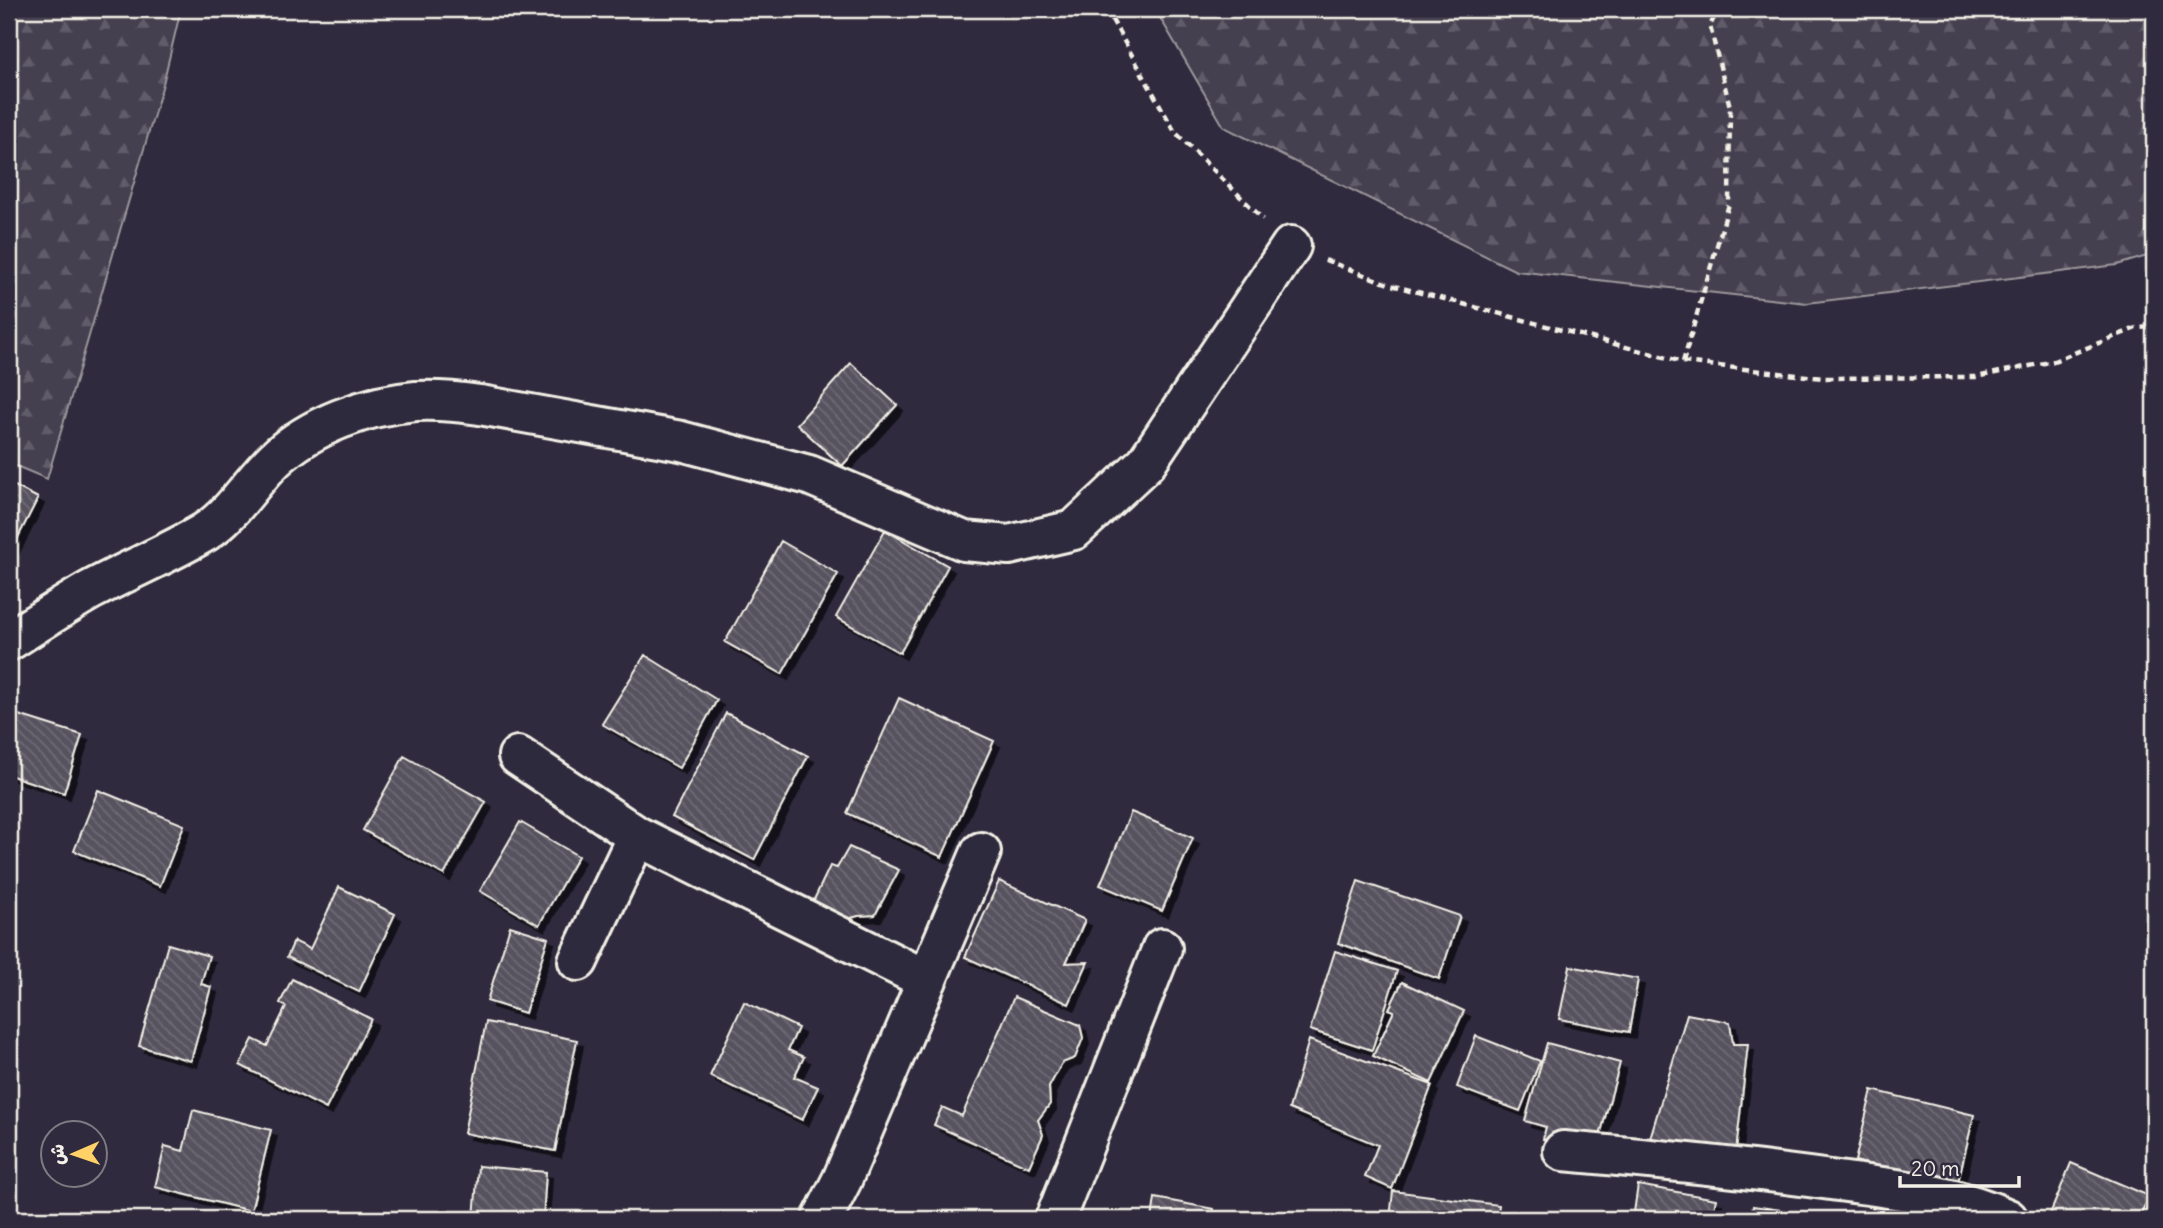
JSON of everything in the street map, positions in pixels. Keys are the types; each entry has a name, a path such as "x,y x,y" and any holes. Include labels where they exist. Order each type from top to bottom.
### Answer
{"street":[{"path":"9,641 92,590 205,531 233,509 275,459 301,438 360,413 415,401 480,405 681,440 809,475 964,541 1009,545 1074,530 1146,463 1291,246"},
{"path":"518,756 637,836 928,980"},
{"path":"578,961 637,836"},
{"path":"822,1219 842,1180 981,852"},
{"path":"1055,1219 1162,948"},
{"path":"1563,1151 1730,1166 1871,1185 1966,1202 2008,1219"}],"path":[{"path":"1106,9 1175,132 1291,246 1391,285 1682,362 1823,378 1976,376 2054,361 2136,328 2154,327"},
{"path":"1682,362 1729,204 1730,107 1710,26 1718,9"}],"green space":[{"path":"9,9 181,9 163,84 47,479 9,463"},
{"path":"1155,9 2154,9 2154,254 2117,265 1807,303 1516,271 1224,127"}],"building":[{"path":"851,363 897,405 842,466 797,424"},
{"path":"9,483 38,498 9,555"},
{"path":"885,530 948,566 900,653 836,617"},
{"path":"781,541 838,574 782,674 725,642"},
{"path":"645,655 717,700 679,768 602,724"},
{"path":"899,698 994,741 942,857 847,813"},
{"path":"9,712 82,735 64,793 9,775"},
{"path":"726,713 808,756 754,860 672,817"},
{"path":"404,756 486,802 444,875 363,830"},
{"path":"98,790 184,825 160,886 74,851"},
{"path":"1131,812 1193,838 1162,911 1100,885"},
{"path":"520,822 578,856 539,925 480,891"},
{"path":"849,847 899,870 875,915 858,916 838,922 810,908 830,866 837,868"},
{"path":"999,881 1085,920 1066,963 1088,962 1069,1004 965,957"},
{"path":"1358,881 1460,916 1439,979 1338,943"},
{"path":"339,887 395,914 359,992 287,957 294,941 310,949"},
{"path":"510,926 548,938 525,1013 487,1001"},
{"path":"168,944 209,956 201,984 211,987 191,1061 139,1046"},
{"path":"1335,951 1397,971 1372,1050 1310,1030"},
{"path":"1570,966 1638,979 1629,1032 1559,1019"},
{"path":"292,979 371,1019 326,1109 240,1065 253,1039 267,1046 286,1007 280,1003"},
{"path":"1402,982 1464,1011 1431,1083 1373,1056 1394,1011 1389,1009"},
{"path":"1014,997 1080,1025 1083,1038 1075,1058 1062,1063 1049,1087 1050,1104 1038,1120 1043,1135 1029,1167 934,1125 942,1107 962,1116"},
{"path":"744,1002 798,1028 788,1050 804,1057 794,1077 818,1087 802,1120 710,1076"},
{"path":"1687,1014 1730,1022 1733,1044 1748,1044 1735,1160 1648,1145"},
{"path":"486,1022 577,1040 555,1151 464,1133"},
{"path":"1476,1036 1540,1061 1520,1111 1457,1087"},
{"path":"1309,1040 1432,1085 1392,1189 1365,1177 1378,1145 1289,1109"},
{"path":"1547,1043 1620,1063 1595,1154 1543,1139 1546,1127 1525,1121"},
{"path":"1872,1090 1974,1115 1957,1186 1855,1161"},
{"path":"193,1110 271,1130 251,1211 155,1187 165,1146 183,1151"},
{"path":"2071,1163 2149,1196 2139,1219 2048,1219"},
{"path":"478,1166 546,1172 543,1219 474,1219"},
{"path":"1638,1185 1716,1199 1712,1219 1633,1219"},
{"path":"1393,1191 1499,1205 1497,1219 1390,1219"},
{"path":"1155,1198 1214,1209 1212,1219 1152,1219"},
{"path":"1753,1206 1844,1219 1751,1219"},
{"path":"1873,1207 1936,1219 1871,1219"}]}
